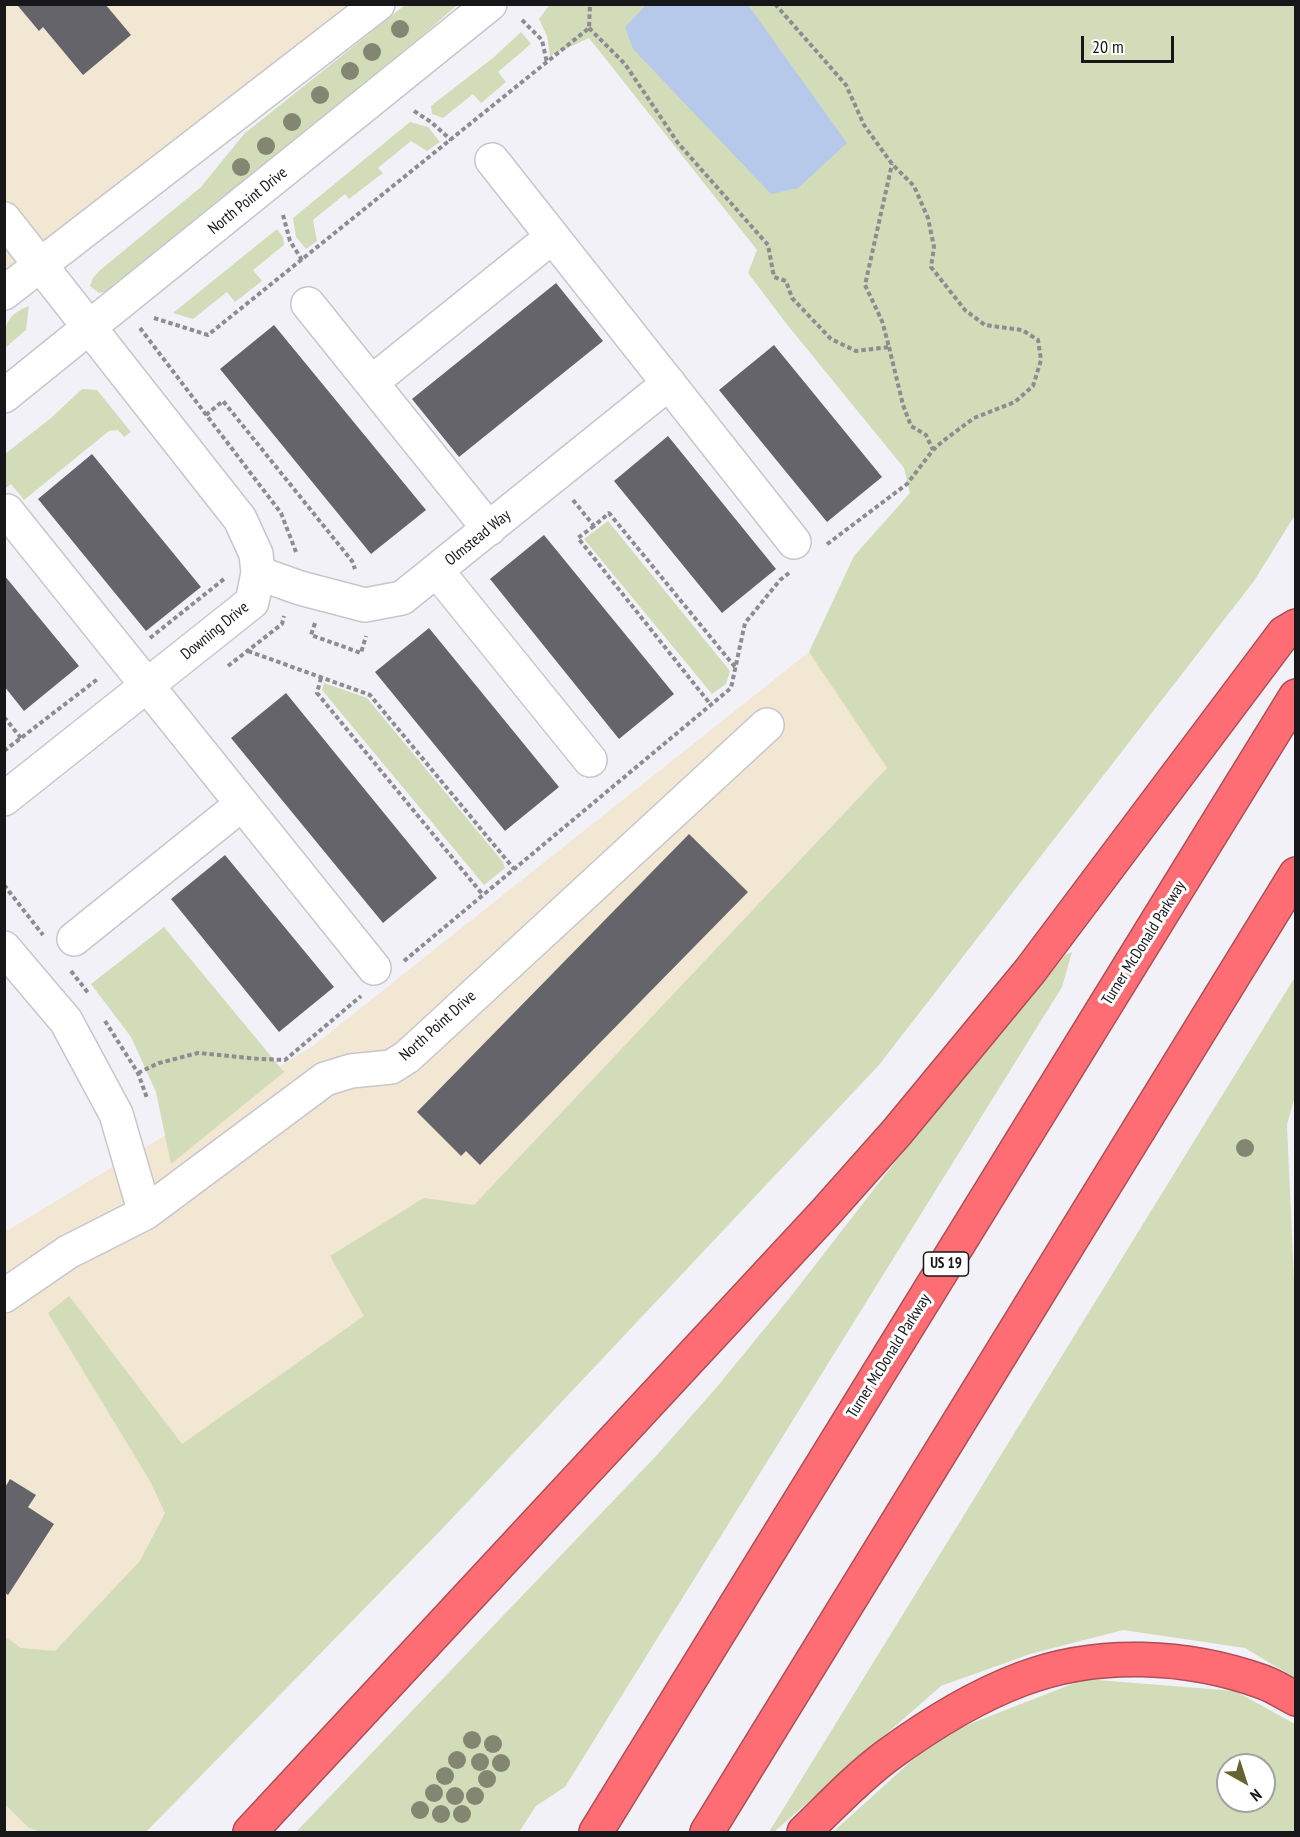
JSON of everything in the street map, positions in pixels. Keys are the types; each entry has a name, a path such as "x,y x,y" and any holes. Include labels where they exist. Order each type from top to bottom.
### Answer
{"highway":[{"path":"250,1833 825,1214 897,1132 1030,971 1284,633 1296,626"},
{"name":"Turner McDonald Parkway","path":"596,1833 1296,696"},
{"path":"707,1833 1296,874"},
{"path":"804,1833 886,1756 931,1725 986,1694 1023,1678 1061,1668 1123,1660 1170,1660 1218,1669 1264,1683 1296,1699"}],"street":[{"path":"4,292 378,4"},
{"name":"North Point Drive","path":"4,396 490,4"},
{"path":"492,160 806,551"},
{"name":"Downing Drive","path":"4,219 240,519 256,554 243,575 252,602 4,799"},
{"path":"372,382 552,237"},
{"path":"308,304 489,529"},
{"name":"Olmstead Way","path":"243,575 365,605 402,598 669,383"},
{"path":"7,511 381,974"},
{"path":"437,571 590,760"},
{"name":"North Point Drive","path":"4,1296 68,1252 145,1213 325,1079 351,1071 391,1067 407,1057 767,724"},
{"path":"74,939 242,804"},
{"path":"4,948 66,1021 116,1114 145,1213"}],"path":[{"path":"590,4 589,28 625,64 678,143 768,245 774,277 786,281 792,298 831,339 856,351 889,347"},
{"path":"138,1073 159,1063 198,1053 285,1060 381,974 483,895 731,688 745,623 806,551 907,484 933,450 974,418 1015,402 1033,386 1041,360 1038,340 1022,330 985,325 965,310 931,267 934,247 928,218 914,186 892,164 864,125 846,85 775,4"},
{"path":"522,20 542,40 547,63"},
{"path":"154,318 208,335 589,28"},
{"path":"414,111 431,122 450,140"},
{"path":"892,164 865,285 882,321 903,405 911,426 926,435 933,450"},
{"path":"283,215 290,241 302,260"},
{"path":"140,328 281,513 297,554 303,556"},
{"path":"206,415 223,401 352,561 357,574 348,571"},
{"path":"572,499 594,526"},
{"path":"711,705 578,538 609,513 735,667"},
{"path":"4,751 125,658 243,575"},
{"path":"247,651 370,695 514,869"},
{"path":"321,678 317,693 483,895"},
{"path":"4,717 21,738"}],"shaded area":[{"path":"5,5 385,5 5,275"},
{"path":"809,652 1002,815 69,1832 5,1832 5,1232 313,1046"}],"green space":[{"path":"550,4 1295,5 1295,515 1254,581 879,1065 442,1529 146,1832 41,1832 29,1828 5,1804 4,1636 21,1648 55,1651 140,1561 165,1513 150,1481 48,1313 69,1296 182,1444 364,1316 330,1256 424,1198 474,1205 887,768 809,652 854,556 910,493 904,468 748,273 757,250 589,38 550,56 547,36 539,19"},
{"path":"405,5 457,5 110,291 99,293 90,286 99,271 201,187 244,134"},
{"path":"521,32 531,44 498,72 506,82 481,103 473,94 443,118 432,114 431,106 494,57"},
{"path":"410,122 428,127 440,142 427,151 411,141 378,168 383,173 349,199 345,194 313,220 317,241 306,249 296,237 293,218"},
{"path":"277,229 283,237 284,245 253,270 262,281 235,302 227,292 193,319 173,313"},
{"path":"29,306 26,330 5,348 8,322 15,313"},
{"path":"82,389 97,390 131,432 124,437 118,430 109,431 24,500 11,484 5,489 5,454 51,418"},
{"path":"608,521 730,671 726,684 712,694 584,539"},
{"path":"324,683 367,698 503,862 505,868 484,885 322,690"},
{"path":"164,927 284,1072 171,1164 156,1092 131,1037 91,984"},
{"path":"1072,952 1062,987 565,1787 536,1806 519,1832 296,1832 656,1456 716,1388 788,1300 919,1131 1065,955"},
{"path":"1295,977 1296,1092 1287,1125 1296,1324 1295,1678 1245,1648 1123,1630 1030,1654 941,1686 774,1832 769,1832"},
{"path":"1085,1679 1235,1691 1295,1724 1295,1832 833,1832 939,1736"}],"water":[{"path":"646,5 748,5 847,143 798,188 771,194 633,49 625,27"}],"building":[{"path":"20,4 105,4 131,35 83,75 43,27 39,31 18,6"},
{"path":"556,283 603,341 459,457 412,399"},
{"path":"274,325 426,510 371,554 220,369"},
{"path":"774,345 882,477 827,522 719,390"},
{"path":"668,436 776,569 722,613 614,481"},
{"path":"92,454 201,587 146,631 38,499"},
{"path":"544,535 674,694 619,739 490,579"},
{"path":"4,575 79,666 24,711 4,686"},
{"path":"429,628 559,787 505,831 375,672"},
{"path":"286,693 437,878 383,923 231,738"},
{"path":"689,834 748,892 480,1165 466,1151 461,1156 417,1112"},
{"path":"225,855 334,987 279,1032 171,899"},
{"path":"10,1479 36,1495 28,1507 54,1524 8,1595 4,1592 4,1489"}]}
